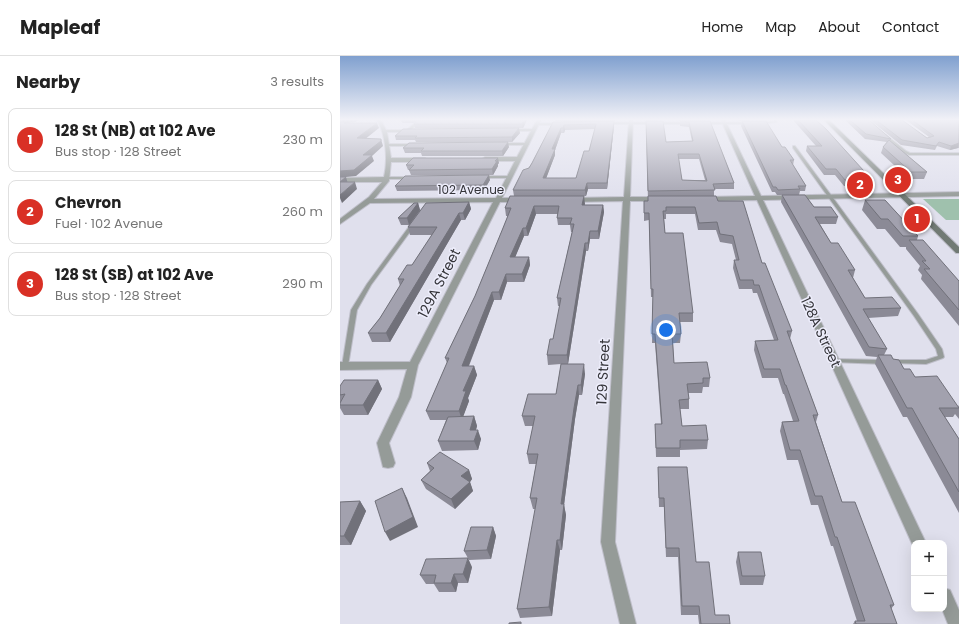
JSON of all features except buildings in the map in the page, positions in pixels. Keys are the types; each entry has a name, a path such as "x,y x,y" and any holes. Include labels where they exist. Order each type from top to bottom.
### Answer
{"main road":[{"path":"853,147 959,251"}],"street":[{"path":"340,222 367,201 383,186 387,179 387,147"},
{"name":"129A Street","path":"388,463 383,443 405,397 413,365 526,147"},
{"name":"129 Street","path":"628,624 608,542 630,147"},
{"name":"128A Street","path":"735,147 918,540"},
{"path":"478,159 519,159"},
{"path":"388,160 431,160"},
{"path":"340,180 387,179"},
{"path":"697,199 831,198 959,194"},
{"path":"567,200 666,199"},
{"name":"102 Avenue","path":"367,201 430,202 528,200"},
{"path":"342,366 413,365"},
{"path":"947,602 957,624"}],"lane":[{"path":"794,147 939,349 941,357 926,362 834,361"},
{"path":"898,147 910,154 959,154"},
{"path":"479,177 510,177"},
{"path":"387,179 418,178"},
{"path":"342,366 354,310 369,285 415,223"}],"green space":[{"path":"923,199 959,199 959,220 946,220"}],"place":[{"name":"128 St (SB) at 102 Ave","path":"898,180"},
{"name":"Chevron","path":"860,185"},
{"name":"128 St (NB) at 102 Ave","path":"917,219"}]}
